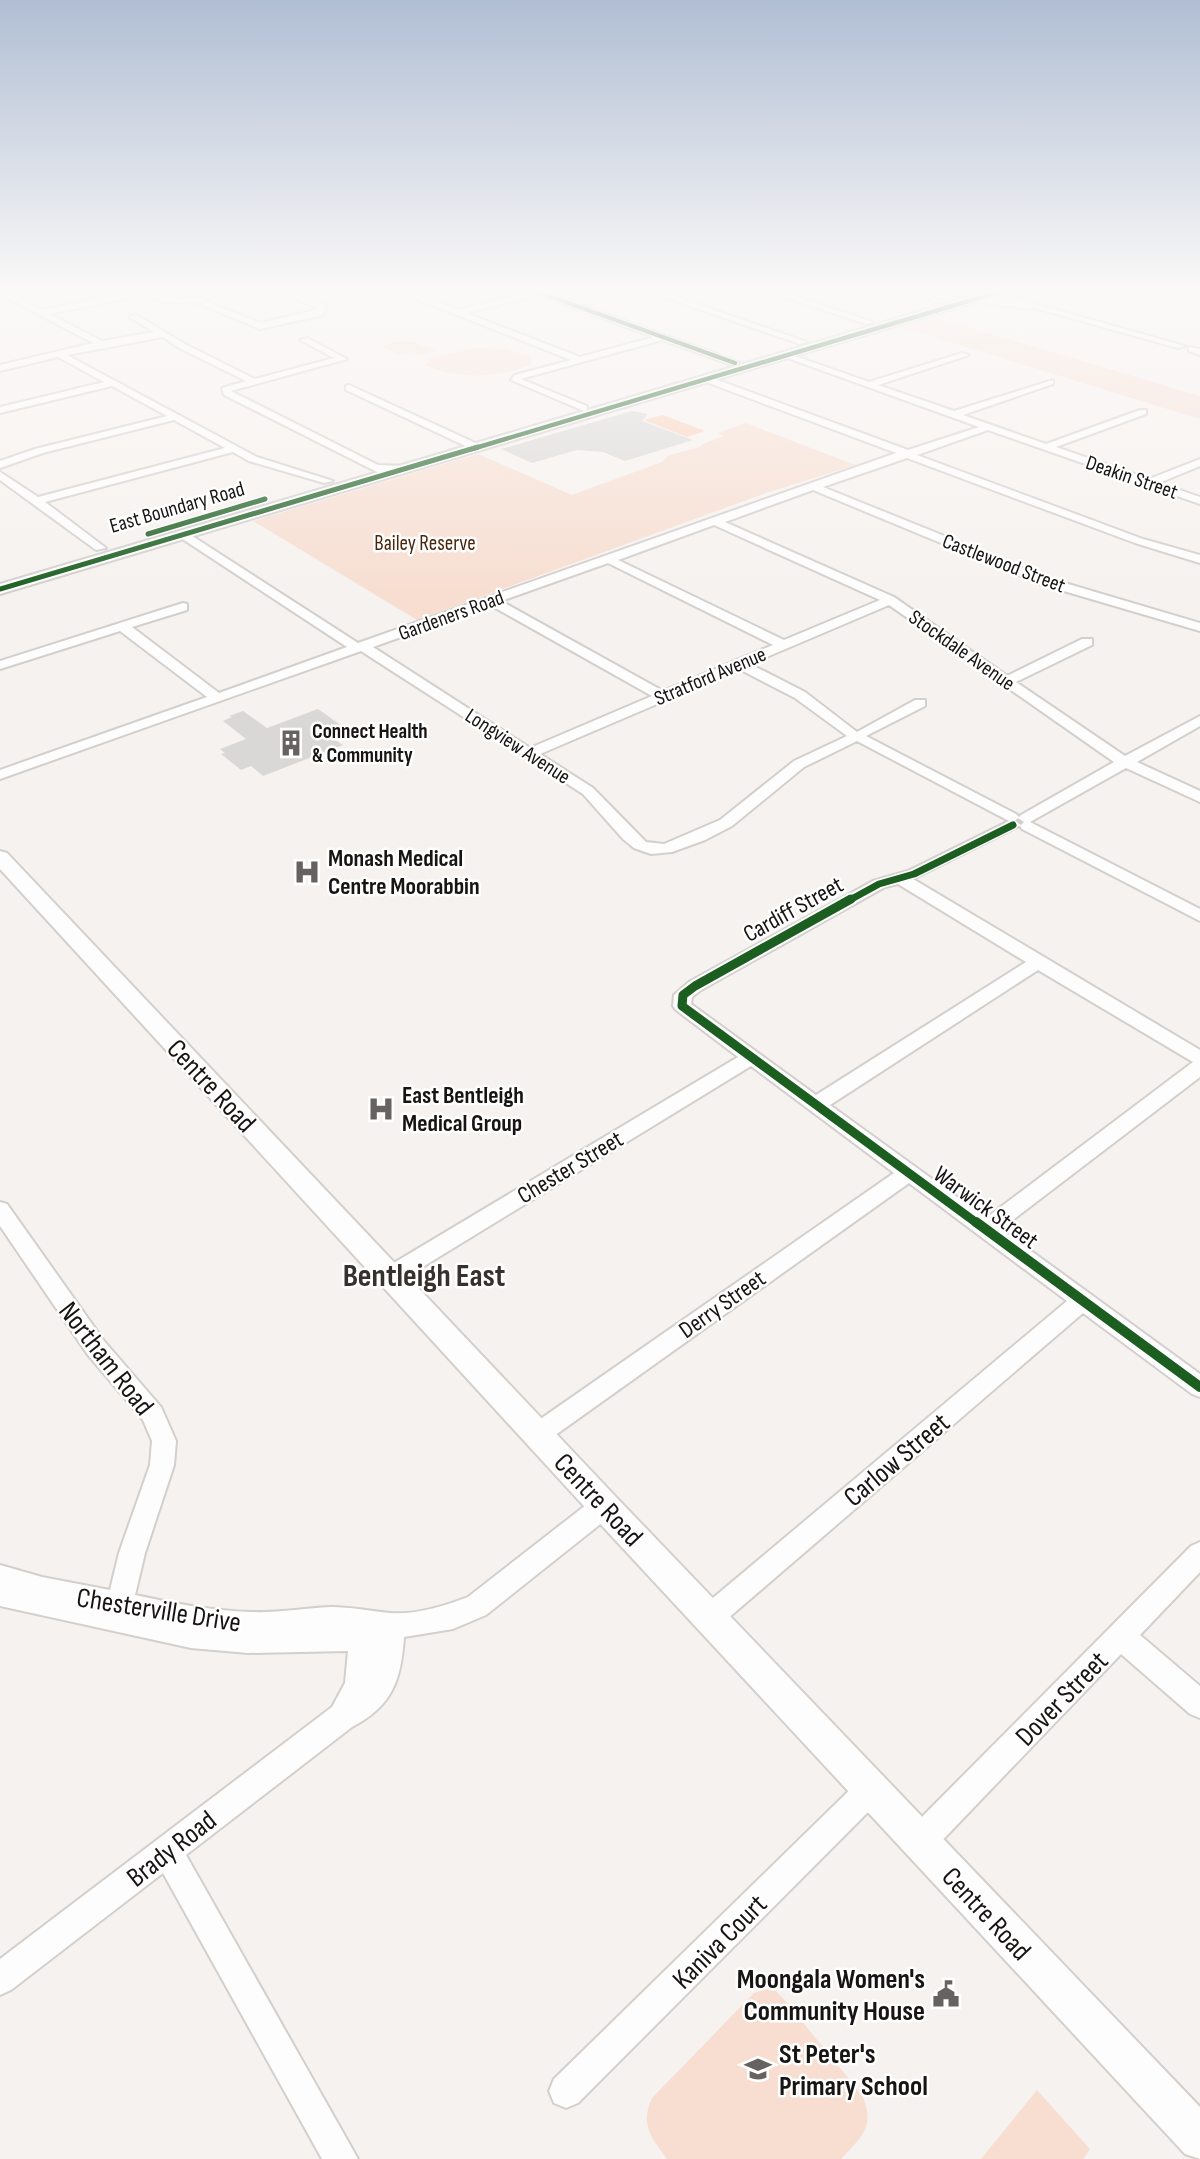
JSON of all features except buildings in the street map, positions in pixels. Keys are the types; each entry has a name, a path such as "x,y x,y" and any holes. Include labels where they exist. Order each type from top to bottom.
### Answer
{"main road":[{"name":"East Boundary Road","path":"0,589 407,469 471,445 639,392"},
{"name":"East Boundary Road","path":"0,577 374,467 471,445 666,392"},
{"name":"Centre Road","path":"0,857 604,1506 1200,2139"}],"street":[{"path":"0,410 76,392"},
{"path":"129,392 253,459 328,481"},
{"path":"228,392 374,467 381,470 407,469"},
{"path":"357,392 471,445"},
{"path":"545,392 584,408"},
{"path":"740,392 1139,541 1200,559"},
{"name":"Deakin Street","path":"888,392 1200,501"},
{"path":"953,415 1021,392"},
{"path":"1047,447 1143,412"},
{"path":"0,465 39,451 175,417"},
{"name":"Gardeners Road","path":"0,775 812,486 988,427"},
{"path":"37,501 234,449"},
{"path":"1149,483 1200,462"},
{"path":"0,475 100,548"},
{"name":"Castlewood Street","path":"812,486 1047,583 1200,627"},
{"name":"Stockdale Avenue","path":"714,521 890,600 1126,762 1200,797"},
{"name":"Longview Avenue","path":"185,536 588,791 640,845 651,849 666,849 699,837 726,823 799,764 856,736"},
{"path":"608,559 783,645"},
{"name":"Stratford Avenue","path":"530,753 890,600"},
{"path":"491,601 663,697"},
{"path":"0,665 183,607"},
{"path":"122,626 217,698"},
{"path":"1007,681 1087,642"},
{"path":"740,664 800,695 856,736 1200,916"},
{"path":"856,736 920,704"},
{"path":"1020,821 1200,720"},
{"name":"Cardiff Street","path":"750,1058 686,1010 681,1002 683,995 879,884 914,874 1020,821"},
{"path":"901,878 1200,1058"},
{"path":"815,1105 1038,962"},
{"name":"Chester Street","path":"390,1276 750,1058"},
{"name":"Warwick Street","path":"750,1058 1200,1387"},
{"path":"985,1230 1200,1067"},
{"name":"Derry Street","path":"538,1434 907,1174"},
{"name":"Northam Road","path":"0,1210 96,1348 153,1414 162,1431 162,1465 130,1558 127,1583 110,1608"},
{"name":"Carlow Street","path":"710,1617 1082,1301"},
{"path":"363,1630 438,1620 477,1605 604,1506"},
{"name":"Dover Street","path":"920,1842 1200,1554"},
{"name":"Chesterville Drive","path":"1,1584 110,1608 218,1638 363,1630"},
{"name":"Brady Road","path":"0,1979 342,1717 370,1702 382,1686 387,1672 391,1626"},
{"name":"Brady Road","path":"342,1717 359,1686 363,1630"},
{"path":"1121,1636 1200,1703"},
{"name":"Kaniva Court","path":"566,2091 871,1789"},
{"path":"167,1851 336,2157"}],"green space":[{"path":"1111,392 1186,392 1200,396 1200,419"},
{"name":"Bailey Reserve","path":"746,423 855,465 766,493 417,620 253,521 478,454 572,495 662,462 667,456 700,447 724,436 717,433"},
{"path":"766,1989 776,1991 783,1998 862,2095 867,2124 860,2138 841,2159 667,2159 656,2144 647,2123 652,2098 754,1993"},
{"path":"1037,2090 1090,2149 1083,2159 981,2159"}],"shaded area":[{"path":"663,415 705,431 687,437 644,420"}],"cycle path":[{"path":"0,589 663,392"},
{"path":"148,534 265,499"},
{"path":"1013,825 914,874 879,884 695,986 683,995 682,1006 1200,1387"}],"place":[{"name":"Connect Health & Community","path":"291,743"},
{"name":"Monash Medical Centre Moorabbin","path":"307,872"},
{"name":"East Bentleigh Medical Group","path":"381,1109"},
{"name":"Moongala Women's Community House","path":"946,1994"},
{"name":"St Peter's Primary School","path":"758,2069"}],"district":[{"name":"Bentleigh East","path":"424,1275"}]}
